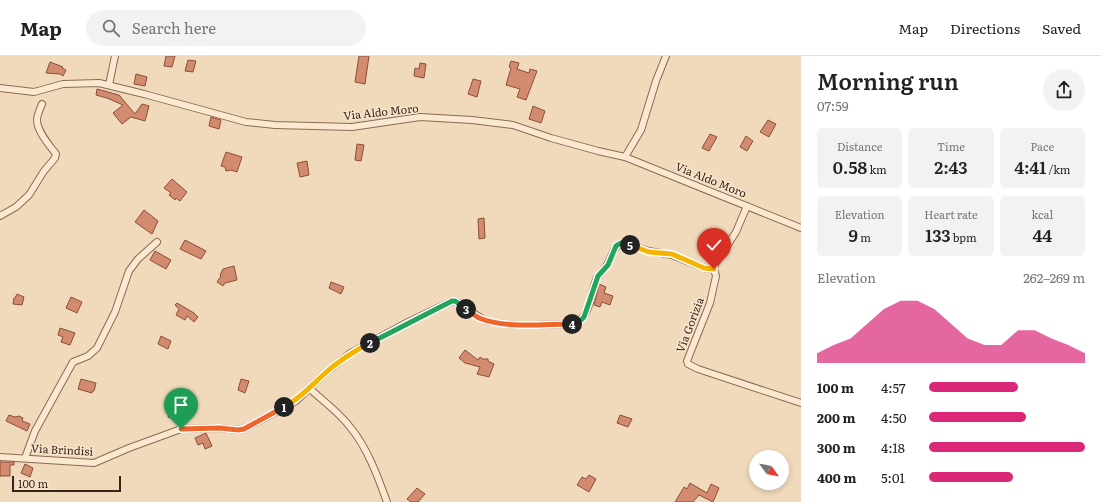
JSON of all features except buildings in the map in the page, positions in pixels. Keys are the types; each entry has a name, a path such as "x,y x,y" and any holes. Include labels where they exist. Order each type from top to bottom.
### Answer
{"street":[{"path":"109,85 115,56"},
{"path":"625,157 641,130 656,81 666,56"},
{"name":"Via Aldo Moro","path":"0,88 34,92 63,84 99,83 246,122 275,125 352,127 420,117 472,120 513,125 557,140 625,157 801,228"},
{"path":"0,216 16,207 30,195 44,171 55,158 56,154 40,133 38,125 37,118 42,104"},
{"name":"Via Gorizia","path":"747,206 736,232 715,264 714,269 716,276 710,303 687,361 688,364 698,369 801,403"},
{"path":"25,458 35,431 73,362 88,356 97,348 115,312 129,271 138,259 157,242"},
{"name":"Via Brindisi","path":"0,457 94,463 129,448 181,429 244,429 296,401 323,375 349,354 408,322 452,301 459,303 477,317 487,321 513,324 578,323 584,317 598,276 608,265 616,246 621,243 649,252 672,254 704,268 714,269"},
{"path":"309,388 342,418 356,434 374,469 387,502"}],"route":[{"path":"181,429 244,429 296,401 323,375 349,354 408,322 452,301 459,303 477,317 487,321 513,324 578,323 584,317 598,276 608,265 616,246 621,243 649,252 672,254 704,268 714,269"}]}
